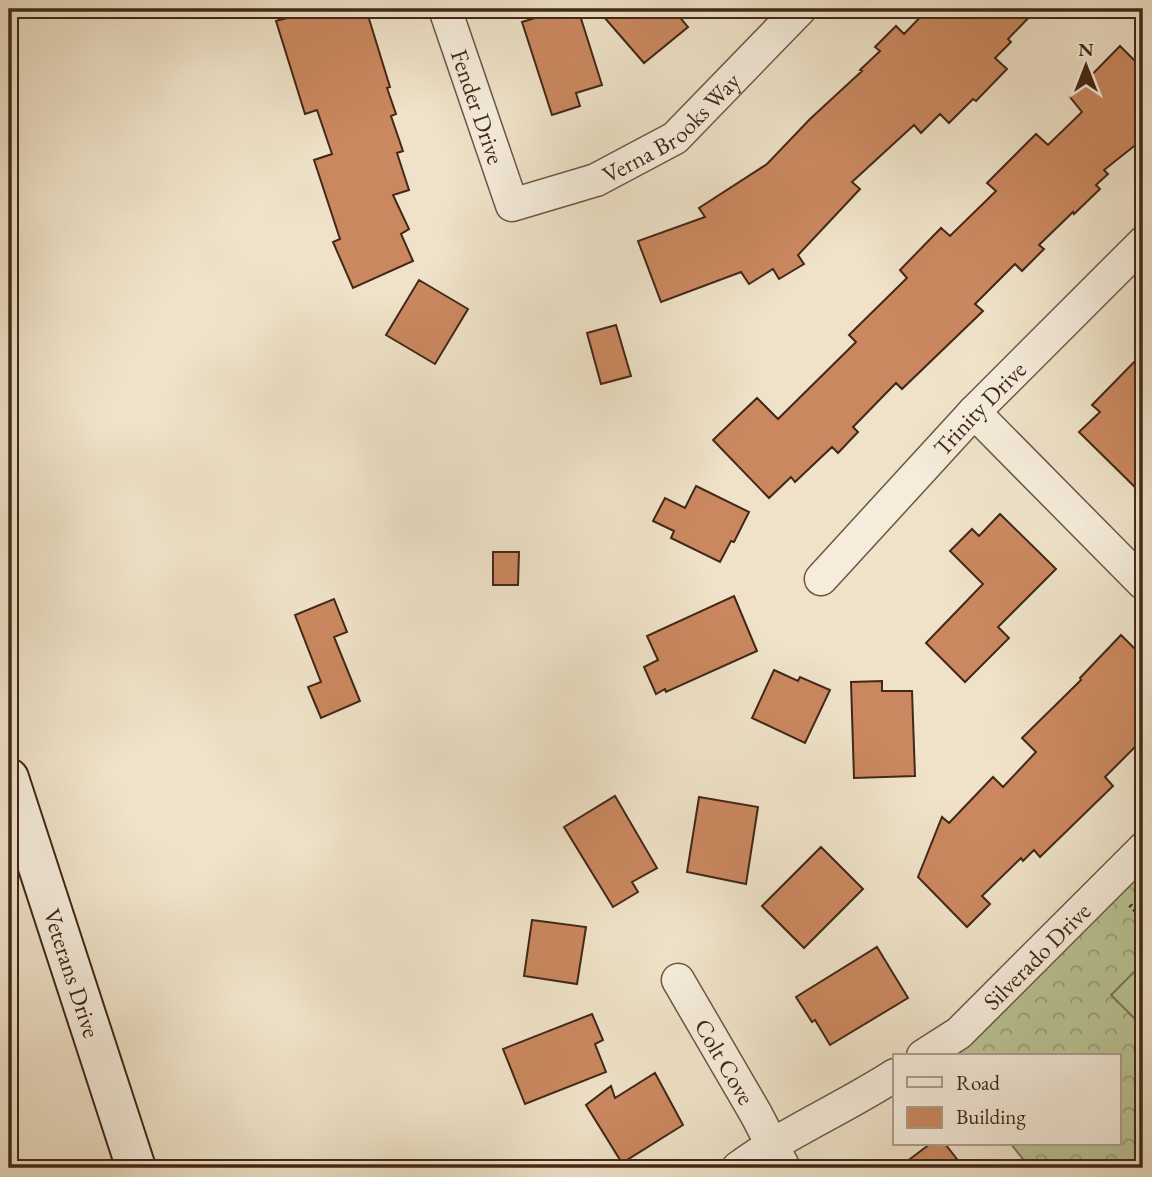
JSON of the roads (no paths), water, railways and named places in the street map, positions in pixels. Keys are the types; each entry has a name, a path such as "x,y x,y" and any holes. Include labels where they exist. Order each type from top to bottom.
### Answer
{"main road":[{"name":"Veterans Drive","path":"9,778 136,1168"}],"street":[{"name":"Fender Drive","path":"444,9 512,205"},
{"name":"Verna Brooks Way","path":"512,205 596,180 675,138 800,9"},
{"name":"Trinity Drive","path":"821,579 974,412 1143,243"},
{"path":"974,412 1143,583"},
{"name":"Silverado Drive","path":"926,1054 959,1033 1143,849"},
{"name":"Colt Cove","path":"678,980 756,1114 777,1156"},
{"path":"738,1168 777,1156 893,1076"}]}
